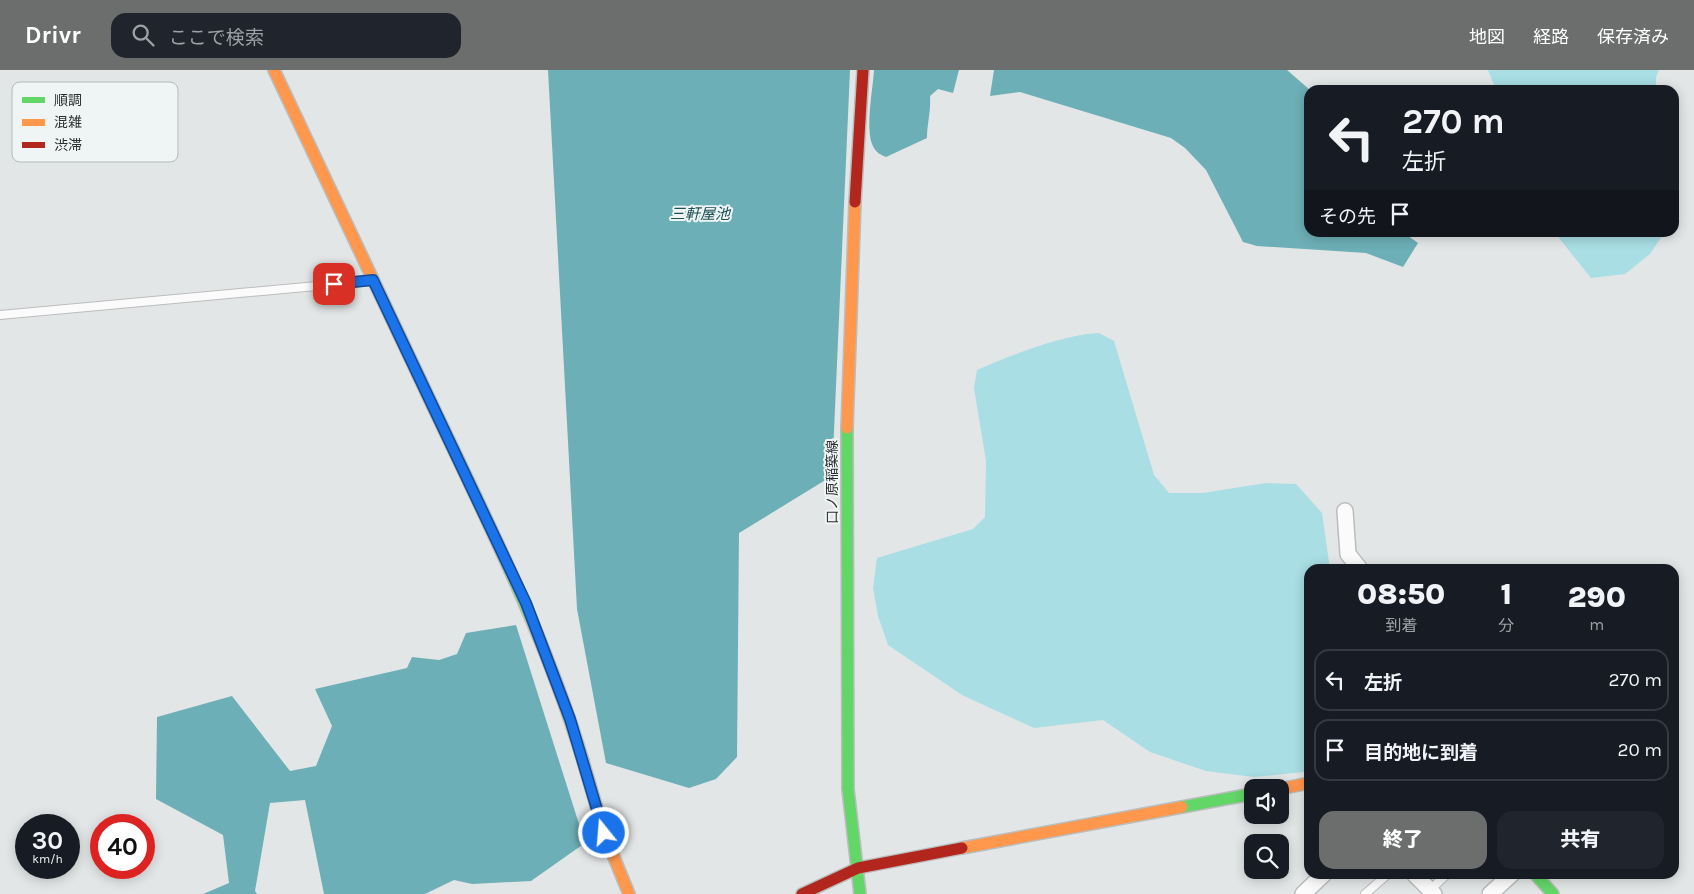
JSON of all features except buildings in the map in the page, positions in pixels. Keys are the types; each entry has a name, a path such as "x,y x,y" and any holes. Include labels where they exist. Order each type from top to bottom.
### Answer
{"street":[{"path":"274,70 526,603 570,719 604,833 629,894"},
{"name":"口ノ原稲築線","path":"860,894 848,789 847,423 852,252 864,70"},
{"path":"1345,511 1348,554 1356,564"},
{"path":"1289,787 1304,784"},
{"path":"802,894 858,868 1244,796"},
{"path":"1303,894 1319,879"},
{"path":"1418,879 1430,893"},
{"path":"1490,894 1506,879"},
{"path":"1539,879 1552,894"}],"lane":[{"path":"0,315 373,280"},
{"path":"1365,894 1382,879"},
{"path":"1430,893 1443,879"}],"shaded area":[{"path":"1488,70 1659,70 1656,77 1656,85 1494,85"},
{"path":"1558,237 1661,237 1650,254 1625,274 1591,278"},
{"path":"1099,333 1114,341 1154,475 1169,493 1203,493 1266,483 1296,484 1322,513 1329,564 1304,564 1304,772 1254,777 1206,771 1150,752 1103,720 1034,728 962,695 888,645 878,616 873,588 877,558 973,529 985,517 986,461 974,388 977,370 1021,352"}],"water":[{"name":"三軒屋池","path":"548,70 850,70 832,476 739,533 737,757 716,779 689,788 606,763 577,609"},
{"path":"874,70 959,70 953,93 938,89 930,96 927,138 886,157 876,151 871,141 869,122"},
{"path":"994,70 1287,70 1304,85 1304,237 1410,237 1418,243 1403,267 1366,253 1257,246 1243,242 1206,170 1185,148 1171,138 1020,92 990,96"},
{"path":"516,625 585,843 531,881 472,884 454,880 425,894 324,894 305,800 270,803 255,891 257,894 203,894 229,883 223,835 156,799 157,717 232,696 290,771 316,766 332,726 315,689 407,668 412,657 439,660 457,654 466,633"}],"traffic: fast":[{"path":"420,379 509,567 549,663 583,761"},
{"path":"847,428 848,789 860,894"},
{"path":"1182,807 1244,795"},
{"path":"1540,879 1553,894"}],"traffic: slow":[{"path":"274,70 420,379"},
{"path":"847,428 855,202"},
{"path":"583,761 604,833 629,894"},
{"path":"1289,787 1304,784"},
{"path":"962,848 1182,807"}],"traffic: jam":[{"path":"855,202 863,70"},
{"path":"802,894 858,868 962,848"}],"route":[{"path":"334,284 373,280 526,603 570,719 604,833"}]}
